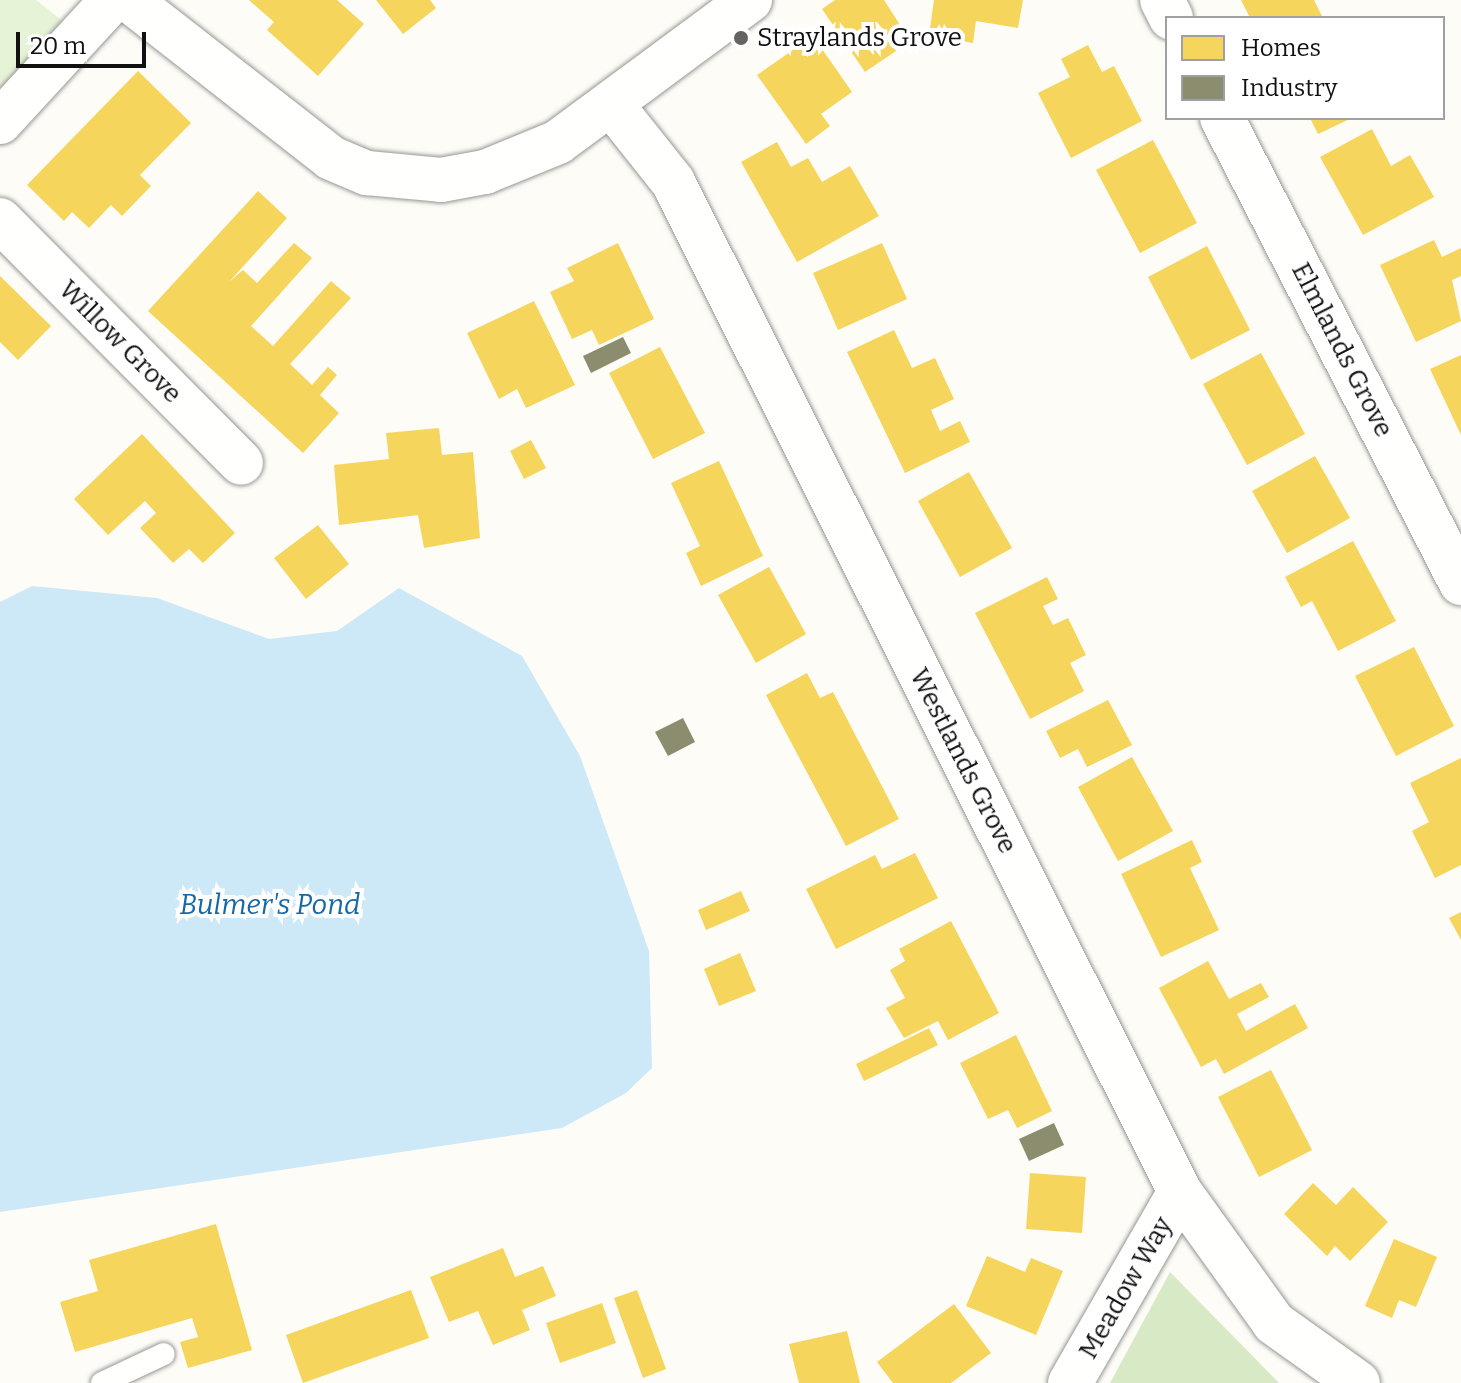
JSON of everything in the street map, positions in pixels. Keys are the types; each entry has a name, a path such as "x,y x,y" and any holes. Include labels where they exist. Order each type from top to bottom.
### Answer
{"street":[{"path":"0,122 112,0"},
{"path":"129,0 320,151 367,173 441,180 485,172 558,142 750,0"},
{"name":"Westlands Grove","path":"611,104 673,182 1180,1192 1274,1323 1358,1383"},
{"name":"Elmlands Grove","path":"1223,120 1461,583"},
{"name":"Willow Grove","path":"0,220 241,463"},
{"name":"Meadow Way","path":"1070,1383 1180,1192"}],"lane":[{"path":"102,1383 164,1354"}],"green space":[{"path":"0,0 36,0 69,26 0,100"},
{"path":"1170,1272 1279,1383 1110,1383"}],"water":[{"name":"Bulmer's Pond","path":"32,586 157,598 269,639 337,631 399,588 522,656 580,756 649,951 652,1068 626,1093 562,1128 0,1212 0,602"}],"building: Homes":[{"path":"249,0 337,0 364,24 318,76 267,30 274,22"},
{"path":"376,0 430,0 436,8 403,34"},
{"path":"835,0 884,0 904,31 889,40 896,51 865,72 822,9"},
{"path":"934,0 1023,0 1018,28 976,21 973,43 929,35"},
{"path":"1241,0 1314,0 1322,16 1249,16"},
{"path":"813,36 852,92 821,114 830,126 806,144 757,75"},
{"path":"1088,45 1102,72 1114,66 1142,121 1071,158 1038,93 1070,77 1061,59"},
{"path":"138,71 191,123 140,175 151,186 122,216 111,205 89,228 72,212 64,221 27,185"},
{"path":"1311,120 1348,120 1318,134"},
{"path":"1372,129 1391,166 1410,155 1434,197 1363,235 1320,157"},
{"path":"1153,140 1197,223 1140,253 1096,170"},
{"path":"777,142 791,167 808,158 822,182 850,166 879,216 797,262 741,162"},
{"path":"258,191 287,218 229,282 243,270 257,283 294,243 312,258 251,326 273,346 331,281 351,298 290,364 312,385 328,367 337,375 320,395 339,413 303,453 148,311"},
{"path":"1434,240 1442,257 1461,248 1461,276 1452,280 1461,321 1416,342 1380,265"},
{"path":"618,243 654,319 599,345 592,330 572,339 550,292 574,281 567,268"},
{"path":"882,243 907,299 838,330 813,273"},
{"path":"1207,246 1250,330 1191,360 1148,277"},
{"path":"0,276 51,326 18,360 0,342"},
{"path":"534,301 575,385 526,408 517,389 499,399 467,333"},
{"path":"894,330 912,368 935,358 954,399 931,410 940,431 960,421 970,442 905,473 847,352"},
{"path":"660,347 705,433 653,459 609,373"},
{"path":"1261,353 1305,434 1247,465 1203,384"},
{"path":"1461,355 1461,435 1430,369"},
{"path":"439,428 442,455 473,452 480,538 424,548 418,515 339,525 334,465 389,459 386,433"},
{"path":"142,434 235,533 203,563 189,549 173,563 140,528 156,513 145,501 108,535 74,499"},
{"path":"531,440 546,468 524,479 510,451"},
{"path":"1315,456 1350,518 1287,553 1252,491"},
{"path":"719,461 763,556 701,586 686,553 700,546 671,483"},
{"path":"969,472 1012,548 960,577 918,501"},
{"path":"318,525 349,564 306,599 274,558"},
{"path":"1353,541 1396,621 1338,651 1312,601 1301,607 1285,577"},
{"path":"769,567 806,634 756,663 718,595"},
{"path":"1047,577 1058,599 1043,606 1053,625 1068,618 1086,655 1070,663 1084,691 1030,719 975,613"},
{"path":"1414,647 1454,726 1396,756 1355,676"},
{"path":"807,673 820,698 833,692 899,819 846,846 766,695"},
{"path":"1108,700 1132,745 1087,767 1078,749 1060,758 1046,731"},
{"path":"1132,757 1173,831 1118,861 1078,787"},
{"path":"1461,758 1461,865 1435,878 1412,831 1429,822 1410,783"},
{"path":"1192,840 1202,862 1190,868 1219,930 1161,957 1121,874"},
{"path":"915,853 938,898 836,949 806,889 875,855 882,869"},
{"path":"741,891 750,911 706,930 698,910"},
{"path":"1461,912 1461,940 1449,918"},
{"path":"951,921 999,1013 948,1040 938,1021 904,1038 886,1008 905,998 890,970 905,961 899,949"},
{"path":"740,953 756,991 719,1006 704,969"},
{"path":"1208,961 1229,999 1261,983 1269,997 1237,1014 1246,1031 1295,1004 1308,1028 1224,1074 1216,1059 1201,1067 1159,988"},
{"path":"929,1028 938,1045 864,1081 856,1064"},
{"path":"1016,1035 1052,1111 1017,1128 1008,1110 988,1119 960,1063"},
{"path":"1271,1070 1312,1150 1259,1177 1218,1097"},
{"path":"1030,1173 1086,1177 1082,1233 1026,1229"},
{"path":"1313,1183 1336,1205 1353,1187 1388,1222 1350,1261 1335,1246 1327,1256 1284,1214"},
{"path":"216,1224 252,1350 188,1368 180,1342 198,1337 192,1318 75,1352 60,1302 98,1291 89,1260"},
{"path":"1394,1239 1437,1257 1416,1307 1399,1300 1392,1318 1365,1306"},
{"path":"503,1248 515,1277 543,1266 556,1296 522,1310 530,1330 493,1345 478,1311 449,1322 430,1277"},
{"path":"987,1256 1025,1272 1031,1258 1063,1271 1036,1335 966,1306"},
{"path":"411,1290 429,1338 303,1383 286,1335"},
{"path":"637,1290 666,1369 643,1378 614,1298"},
{"path":"602,1303 616,1343 560,1363 546,1323"},
{"path":"954,1304 991,1353 951,1383 893,1383 877,1362"},
{"path":"847,1331 860,1383 799,1383 789,1344"}],"building: Industry":[{"path":"623,337 631,353 591,373 583,356"},
{"path":"683,718 695,742 668,756 655,732"},
{"path":"1054,1123 1064,1145 1029,1161 1019,1139"}],"place":[{"name":"Straylands Grove","path":"741,38"}]}
